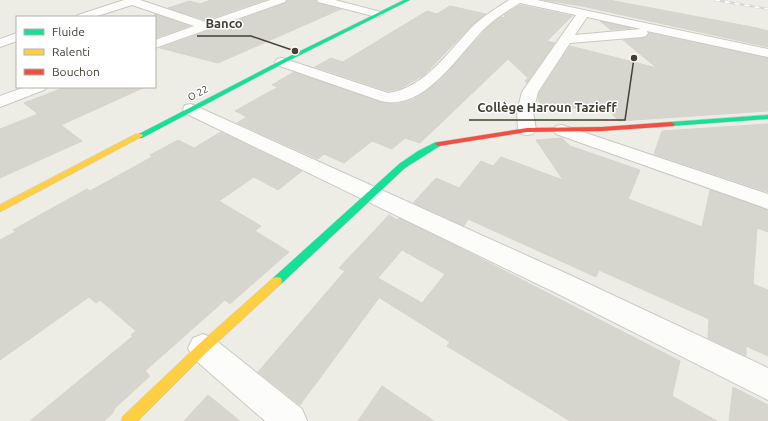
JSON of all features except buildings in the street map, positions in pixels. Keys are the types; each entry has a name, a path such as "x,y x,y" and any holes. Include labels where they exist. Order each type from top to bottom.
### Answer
{"street":[{"path":"85,16 131,0 205,26"},
{"path":"156,44 281,0"},
{"path":"322,0 377,14"},
{"name":"O 22","path":"0,209 282,62 408,0"},
{"path":"282,62 387,98 400,97 414,91 489,18 517,0"},
{"path":"522,0 768,53"},
{"path":"527,130 525,112 530,92 584,14"},
{"path":"565,40 663,30"},
{"path":"0,43 16,38"},
{"path":"0,102 36,88"},
{"path":"191,109 768,384"},
{"path":"128,421 203,348 402,166 421,153 440,144 527,130 562,130 692,123 768,117"},
{"path":"562,130 768,202"},
{"path":"203,348 290,421"}],"railway":[{"path":"715,0 768,9"}],"traffic: fast":[{"path":"139,136 282,62 408,0"},
{"path":"671,124 768,117"},
{"path":"277,281 402,166 421,153 439,144"}],"traffic: slow":[{"path":"0,209 139,136"},
{"path":"128,421 203,348 277,281"}],"traffic: jam":[{"path":"439,144 527,130 602,129 671,124"}],"place":[{"name":"Banco","path":"295,51"},
{"name":"Collège Haroun Tazieff","path":"634,58"}]}
